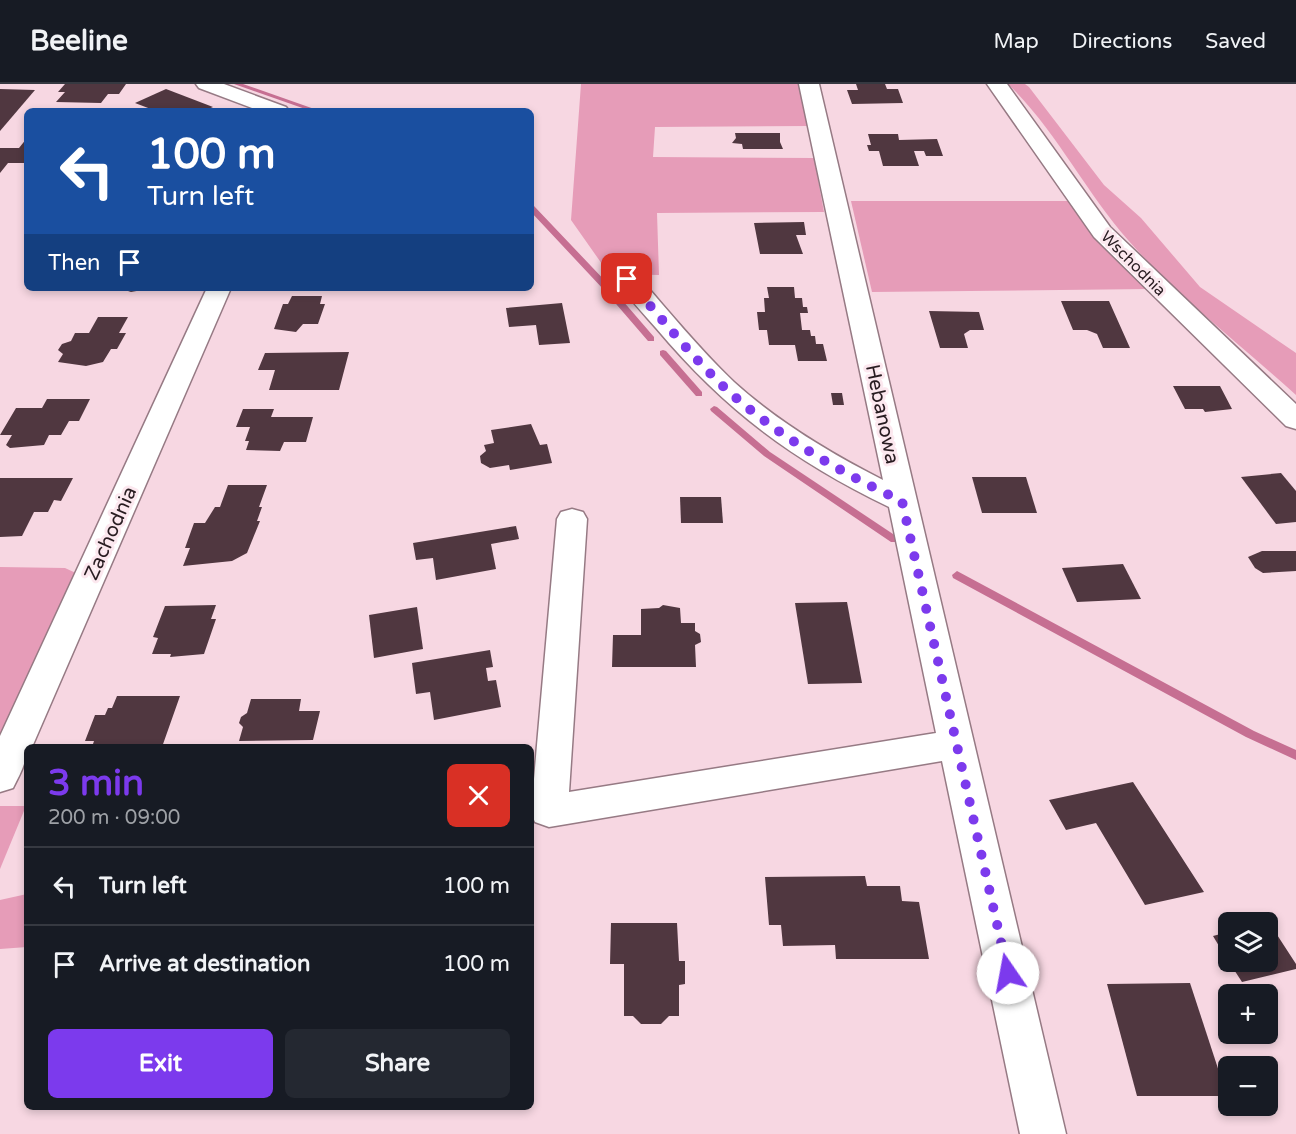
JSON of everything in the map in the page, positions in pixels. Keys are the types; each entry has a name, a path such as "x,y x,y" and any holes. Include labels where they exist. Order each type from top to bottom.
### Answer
{"street":[{"path":"206,84 271,108"},
{"name":"Hebanowa","path":"809,84 1043,1134"},
{"name":"Wschodnia","path":"997,84 1102,232 1296,420"},
{"path":"627,279 725,388 773,426 844,474 902,501"},
{"name":"Zachodnia","path":"0,777 218,291"},
{"path":"572,519 540,813 957,744"}],"shaded area":[{"path":"581,84 799,84 808,126 655,127 653,157 814,158 824,212 657,213 659,275 609,274 571,220"},
{"path":"1008,84 1025,84 1029,87 1104,185 1141,218 1200,287 1296,353 1296,395 1167,281 1128,240 1112,221 1041,120"},
{"path":"851,201 1070,201 1149,289 872,292"},
{"path":"0,567 65,568 78,574 0,740"},
{"path":"0,806 24,806 24,811 0,869"},
{"path":"24,895 24,947 0,949 0,900"}],"building":[{"path":"65,84 126,84 119,94 108,94 101,103 56,102 65,92 58,92"},
{"path":"856,84 885,84 887,89 898,89 903,103 852,104 847,90 858,90"},
{"path":"0,89 35,90 0,131"},
{"path":"166,89 213,107 148,108 135,103"},
{"path":"735,133 780,133 783,149 743,149 742,144 732,143 736,138"},
{"path":"868,134 898,134 899,140 937,139 943,156 926,156 924,151 914,151 919,166 883,166 879,151 869,151 867,145 871,145"},
{"path":"24,142 24,163 8,163 0,173 0,148 19,148"},
{"path":"804,222 806,235 796,235 803,254 760,254 754,223"},
{"path":"767,287 794,287 795,298 802,298 803,307 807,307 808,313 800,313 802,330 810,330 811,336 815,336 816,344 823,344 827,361 798,361 795,345 769,345 767,330 759,330 757,312 765,312 764,298 769,298"},
{"path":"292,296 322,296 320,304 325,304 318,324 303,324 296,332 274,329 283,304 288,304"},
{"path":"1061,301 1109,301 1130,348 1103,348 1097,334 1087,330 1073,330"},
{"path":"562,303 570,343 539,345 536,325 509,327 506,308"},
{"path":"929,311 979,312 984,330 970,330 964,334 968,348 940,348"},
{"path":"98,317 128,317 119,333 126,333 117,349 111,349 103,362 86,366 58,362 63,354 58,350 62,344 71,341 75,333 89,333"},
{"path":"349,352 339,390 269,390 275,370 258,370 265,353"},
{"path":"1173,386 1220,386 1232,409 1205,412 1203,409 1185,409"},
{"path":"831,393 842,393 844,405 833,405"},
{"path":"47,399 90,399 79,421 69,421 61,435 49,435 44,445 10,448 6,445 12,435 0,435 16,408 42,408"},
{"path":"243,409 274,409 271,417 313,417 306,442 284,442 280,451 246,450 249,441 245,441 250,427 236,427"},
{"path":"531,424 540,445 547,444 552,463 510,470 509,465 490,468 481,463 480,456 486,451 484,445 494,443 491,430"},
{"path":"1281,473 1296,491 1296,522 1276,524 1241,477"},
{"path":"972,477 1026,477 1037,513 982,513"},
{"path":"0,478 73,478 61,501 54,500 48,512 34,512 22,536 0,537"},
{"path":"228,485 267,485 259,507 262,507 257,521 260,521 247,553 232,561 183,566 190,548 185,548 194,523 205,523 215,507 220,507"},
{"path":"680,497 721,497 723,523 681,523"},
{"path":"516,526 519,539 491,544 496,569 436,580 433,558 416,560 413,543"},
{"path":"1262,551 1296,551 1296,571 1263,573 1255,568 1248,557"},
{"path":"1123,564 1141,599 1077,602 1062,568"},
{"path":"847,602 862,683 808,684 795,603"},
{"path":"216,605 211,619 216,619 204,654 170,657 171,654 152,654 158,638 153,637 165,606"},
{"path":"663,605 680,608 681,623 695,623 695,631 700,634 701,642 695,645 696,667 612,667 613,635 641,635 641,609 659,608"},
{"path":"417,607 423,649 374,658 369,615"},
{"path":"490,650 493,667 486,668 488,681 496,680 501,707 434,720 430,692 416,694 412,663"},
{"path":"117,696 180,696 163,744 93,744 94,741 85,741 95,715 105,715 108,708 112,708"},
{"path":"251,699 301,699 299,711 320,711 313,740 239,741 243,727 239,723 241,717 247,713"},
{"path":"1133,782 1204,892 1145,905 1096,823 1066,830 1049,800"},
{"path":"865,876 867,886 900,886 902,901 919,902 929,959 836,959 835,945 783,946 781,925 769,925 765,877"},
{"path":"611,923 677,923 679,961 685,961 685,984 679,985 679,1016 669,1016 661,1024 641,1024 633,1016 624,1016 624,964 610,964"},
{"path":"1218,935 1218,944 1213,936"},
{"path":"1278,936 1296,964 1296,969 1242,982 1236,972 1278,972"},
{"path":"1190,983 1218,1069 1218,1096 1137,1096 1107,984"}],"waterway":[{"path":"237,84 308,108"},
{"path":"534,211 607,288 651,339"},
{"path":"663,353 699,394"},
{"path":"714,409 767,454 895,540"},
{"path":"957,575 1250,734 1296,755"}],"route":[{"path":"627,279 725,388 773,426 844,474 902,501 1008,973"}]}
